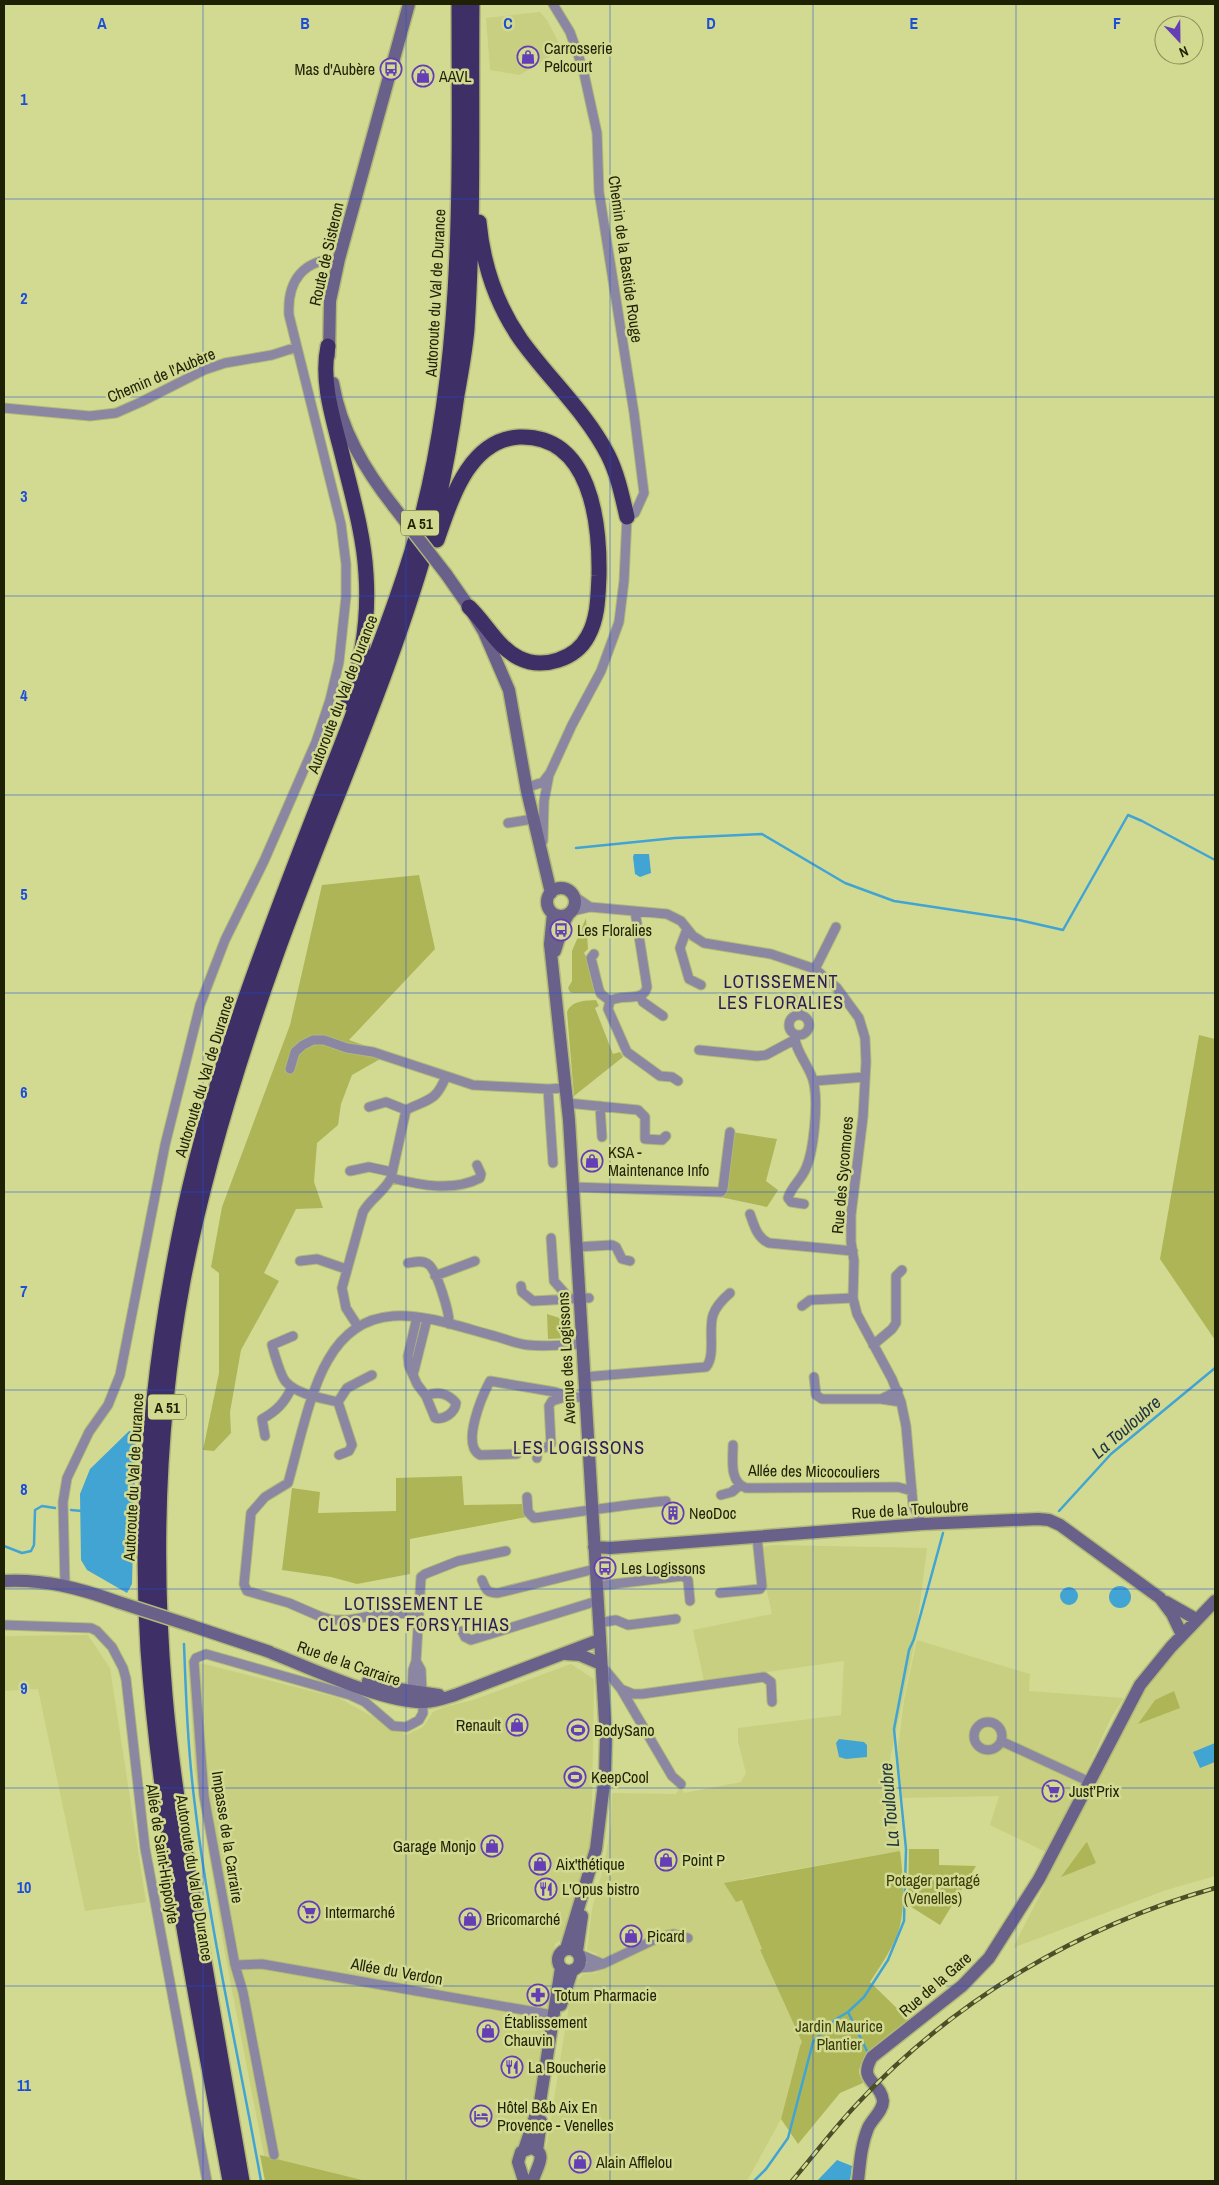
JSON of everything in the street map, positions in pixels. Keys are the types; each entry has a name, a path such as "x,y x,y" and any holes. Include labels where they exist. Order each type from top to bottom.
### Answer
{"highway":[{"name":"Autoroute du Val de Durance","path":"230,2181 171,1845 160,1770 148,1647 146,1542 156,1381 166,1307 196,1160 240,1013 399,591 422,517 439,439 453,343 457,266 459,4"},
{"name":"Autoroute du Val de Durance","path":"242,2181 188,1869 175,1782 165,1694 160,1611 160,1531 163,1456 169,1382 183,1285 203,1190 231,1089 275,958 388,662 426,547 447,464 466,335 471,232 473,4"},
{"path":"473,4 479,220 489,277 502,309 522,340 590,424 600,441 615,471 627,517"},
{"path":"240,1013 256,955 347,707 359,663 366,622 366,574 360,531 325,374 328,346"},
{"path":"388,662 410,620 447,511 465,473 479,454 494,444 512,438 528,437 542,439 564,452 573,461 586,482 592,498 597,525 599,563 597,609 593,626 582,645 575,651 556,661 535,664 509,652 469,607"}],"main road":[{"name":"Route de Sisteron","path":"408,4 339,259 330,301 328,346 334,390 347,431 366,469 469,607 495,656 509,690 526,789"},
{"path":"526,789 545,871 555,891"},
{"path":"568,890 574,896 576,904 570,913 560,917 553,914 548,906 555,891 568,890"},
{"name":"Avenue des Logissons","path":"553,958 564,922 570,913"},
{"name":"Avenue des Logissons","path":"553,914 550,944 566,1088 606,1738 605,1775 596,1849 588,1874 574,1951"},
{"name":"Rue de la Touloubre","path":"594,1547 610,1548 915,1524 1049,1520 1060,1525 1160,1598 1172,1614 1182,1634"},
{"path":"4,1581 33,1581 65,1585 264,1650"},
{"path":"1160,1598 1195,1621"},
{"name":"Rue de la Gare","path":"858,2181 863,2143 868,2128 881,2109 883,2102 880,2092 867,2076 866,2067 872,2057 962,1986 989,1958 1039,1879 1140,1685 1182,1634 1215,1601"},
{"name":"Rue de la Carraire","path":"264,1650 366,1690 437,1701 599,1640"},
{"name":"Rue de la Carraire","path":"264,1650 417,1697"},
{"name":"Rue de la Carraire","path":"558,1655 580,1655 600,1664"},
{"path":"524,2181 518,2158 524,2150 540,2102 553,2015 570,1969 581,1960 574,1951 560,1952 558,1958 570,1969"},
{"path":"522,2168 534,2176 542,2161 537,2151 559,2013 570,1969"},
{"path":"524,2150 531,2148 537,2151"}],"street":[{"name":"Chemin de la Bastide Rouge","path":"553,4 570,32 583,69 597,133 599,192 634,413 644,493 640,506 635,513 627,517"},
{"path":"65,1585 63,1502 67,1478 74,1459 89,1432 108,1405 120,1375 165,1145 200,1005 225,940 271,845 316,742 330,700 339,662 346,597 346,564 341,524 289,315 288,299 291,288 298,276 312,264 326,258 339,259"},
{"name":"Chemin de l'Aubère","path":"4,408 90,416 116,413 204,370 225,363 272,355 297,347"},
{"path":"526,789 543,782 550,773 572,725 602,671 618,622 624,581 627,517"},
{"path":"545,871 542,828 550,773"},
{"path":"508,823 533,819"},
{"path":"574,896 590,906"},
{"path":"570,913 590,906 667,914 681,921 693,936 704,943 771,954 815,969 836,927"},
{"path":"610,1001 620,997 640,996 646,992 648,987 635,911"},
{"path":"687,929 680,948 689,979 701,985"},
{"path":"594,954 591,958 599,990 610,1001"},
{"name":"Rue des Sycomores","path":"815,969 837,988 859,1018 864,1038 866,1062 863,1117 851,1215 854,1298 857,1314 898,1391 901,1402 906,1426 915,1524"},
{"path":"640,996 643,1002 663,1016"},
{"path":"793,999 796,1003 798,1015"},
{"path":"610,1001 608,1009 627,1052 660,1076 672,1077 678,1081"},
{"path":"699,1050 758,1056 766,1054 795,1038 802,1035 808,1029 807,1019 798,1015 792,1017 788,1024 790,1031 795,1038 814,1081 813,1143 806,1169 788,1198 791,1202 804,1204"},
{"path":"290,1069 295,1052 302,1045 313,1040 324,1040 346,1048 373,1052 473,1085 548,1089 566,1088"},
{"path":"369,1107 386,1102 406,1110 433,1098 441,1090 446,1076"},
{"path":"814,1081 865,1077"},
{"path":"548,1089 553,1163"},
{"path":"567,1103 638,1110 645,1117 645,1139 662,1140 666,1136"},
{"path":"600,1106 602,1137"},
{"path":"358,1325 343,1300 342,1288 346,1269 363,1212 367,1205 387,1186 392,1175 406,1110"},
{"path":"572,1188 721,1192 730,1132"},
{"path":"350,1171 369,1167 427,1185 446,1186 466,1184 480,1178 481,1174 477,1165"},
{"path":"750,1214 758,1234 764,1241 769,1243 853,1251"},
{"path":"551,1238 554,1281 579,1298"},
{"path":"576,1247 612,1245 616,1248 622,1259 630,1261"},
{"path":"300,1261 317,1259 346,1269"},
{"path":"435,1276 475,1261"},
{"path":"408,1263 428,1264 435,1276 449,1312 449,1324"},
{"path":"873,1345 892,1330 896,1323 896,1276 902,1270"},
{"path":"521,1286 522,1292 533,1301 579,1298"},
{"path":"584,1377 706,1367 710,1360 712,1318 715,1309 730,1293"},
{"path":"802,1306 810,1300 854,1298"},
{"path":"419,1614 386,1613 349,1620 334,1620 319,1616 289,1603 247,1591 244,1584 251,1513 256,1505 288,1483 313,1396 327,1361 341,1339 358,1325 395,1315 417,1317 449,1324 527,1345 581,1344"},
{"path":"417,1317 408,1356 409,1366 426,1396"},
{"path":"413,1376 427,1320"},
{"path":"293,1336 272,1345 285,1382 313,1396 338,1402"},
{"path":"338,1402 347,1388 372,1375"},
{"path":"814,1377 816,1395 822,1399 881,1398 901,1402"},
{"path":"517,1454 480,1454 475,1452 472,1447 473,1426 490,1381 585,1398"},
{"path":"265,1436 262,1419 274,1413 285,1401 292,1387"},
{"path":"881,1398 898,1391"},
{"path":"537,1458 537,1449 551,1444 549,1406 557,1398 568,1396"},
{"path":"338,1402 352,1445 349,1451 339,1455"},
{"name":"Allée des Micocouliers","path":"733,1445 734,1476 740,1485 746,1488 898,1487 912,1491"},
{"name":"Allée des Micocouliers","path":"898,1487 911,1479"},
{"path":"721,1495 732,1492 740,1485"},
{"path":"527,1497 528,1512 534,1518 591,1511 614,1505 666,1501"},
{"path":"720,1593 758,1590 762,1586 756,1536"},
{"path":"417,1697 422,1670 416,1660 421,1577 458,1561 506,1551"},
{"path":"482,1580 489,1593 498,1593 595,1569"},
{"path":"596,1586 683,1576 688,1580 690,1601"},
{"path":"462,1631 465,1637 472,1640 597,1601"},
{"path":"598,1623 616,1620 628,1625 676,1618"},
{"name":"Allée de Saint-Hippolyte","path":"4,1625 91,1628 105,1638 123,1668 146,1848 207,2181"},
{"name":"Impasse de la Carraire","path":"274,2155 243,1992 235,1965 204,1796 194,1662 196,1658 206,1654 350,1695 365,1702 393,1726 406,1726 419,1720 423,1713 417,1697"},
{"path":"600,1664 621,1689 672,1776 681,1784"},
{"path":"621,1689 633,1694 642,1694 764,1677 771,1682 772,1702"},
{"path":"1001,1741 1090,1782"},
{"path":"570,1969 603,1964 660,1936 674,1934 688,1938"},
{"path":"574,1951 603,1964"},
{"name":"Allée du Verdon","path":"235,1965 262,1964 553,2015"}],"shaded area":[{"path":"540,12 547,20 562,49 520,75 490,70 486,18"},
{"path":"773,1545 927,1548 915,1641 890,1760 892,1805 900,1851 741,1879 742,1899 762,1949 760,1951 803,2042 800,2046 781,2119 747,2181 541,2181 572,1986 583,1974 597,1973 597,1954 587,1950 592,1909 605,1861 611,1824 612,1793 676,1794 680,1786 684,1793 741,1782 746,1773 738,1742 738,1728 841,1715 844,1661 704,1681 693,1630 772,1614 757,1548"},
{"path":"1213,1611 1215,1613 1215,1876 1166,1890 1013,1948 1138,1700 1184,1640"},
{"path":"88,1635 110,1668 146,1902 85,1911 38,1689 4,1691 4,1636"},
{"path":"917,1640 1030,1674 1029,1691 1124,1698 1111,1718 1062,1824 1046,1852 990,1825 999,1796 900,1798 897,1756 904,1700"},
{"path":"188,1660 339,1698 406,1735 423,1727 433,1712 444,1707 473,1700 571,1664 594,1679 592,1805 589,1850 562,1940 555,1944 552,1962 557,1970 529,2132 517,2149 515,2174 517,2181 269,2181 225,1954 195,1771"}],"green space":[{"path":"419,875 435,949 349,1040 389,1054 352,1075 341,1104 338,1125 317,1143 314,1182 323,1208 296,1209 264,1273 279,1281 241,1350 230,1412 231,1433 214,1451 203,1450 219,1373 219,1273 211,1267 222,1207 290,1025 322,885"},
{"path":"586,918 588,949 584,953 589,961 597,993 573,993 568,988 572,981 572,951"},
{"path":"596,1000 599,1006 595,1008 613,1054 620,1052 623,1057 574,1096 567,1012 575,1003"},
{"path":"1199,1035 1215,1039 1215,1340 1160,1259"},
{"path":"732,1132 777,1139 766,1181 778,1190 767,1207 720,1197"},
{"path":"547,1314 572,1322 572,1335 568,1338 548,1339"},
{"path":"462,1476 464,1505 525,1504 526,1517 410,1539 410,1574 357,1584 331,1577 282,1570 292,1488 320,1492 318,1513 396,1511 396,1478"},
{"path":"1174,1691 1180,1708 1138,1724 1155,1700"},
{"path":"1087,1842 1096,1863 1061,1877 1085,1844"},
{"name":"Potager partagé (Venelles)","path":"909,1849 939,1849 939,1865 976,1866 940,1925 908,1905"},
{"name":"Jardin Maurice Plantier","path":"900,1851 903,1892 901,1923 886,1958 870,1982 910,2021 872,2051 865,2059 859,2072 863,2083 840,2093 798,2144 781,2119 802,2042 760,1950 762,1949 742,1900 736,1902 724,1883"},
{"path":"260,2155 366,2181 265,2181"}],"water":[{"path":"634,854 649,854 651,873 640,877 635,874"},
{"path":"129,1431 133,1431 136,1436 132,1584 127,1593 87,1570 81,1560 80,1494 90,1469"},
{"path":"1120,1586 1128,1589 1131,1597 1128,1605 1120,1608 1112,1605 1109,1597 1112,1589"},
{"path":"1065,1587 1073,1587 1078,1592 1076,1603 1065,1605 1060,1600 1060,1592"},
{"path":"839,1739 864,1742 867,1745 867,1757 846,1759 839,1757 836,1743"},
{"path":"1215,1743 1215,1762 1200,1768 1193,1752"},
{"path":"837,2160 852,2166 850,2181 817,2181"}],"waterway":[{"path":"576,848 675,838 762,834 845,883 894,901 1019,920 1063,930 1128,815 1215,860"},
{"name":"La Touloubre","path":"1059,1511 1111,1454 1215,1368"},
{"path":"4,1546 22,1553 31,1551 34,1545 35,1510 42,1506 55,1508"},
{"path":"71,1510 82,1511"},
{"name":"La Touloubre","path":"754,2181 766,2169 788,2138 813,2042 836,2019 848,2012 864,1997 888,1960 904,1921 906,1849 894,1729 909,1650 914,1639 943,1533"},
{"path":"184,1644 191,1766 201,1853 261,2181"},
{"path":"848,2012 867,2051"}],"railway":[{"path":"792,2181 849,2112 895,2066 935,2031 978,2000 1022,1971 1116,1923 1165,1904 1215,1888"}],"place":[{"name":"Carrosserie Pelcourt","path":"528,57"},
{"name":"Mas d'Aubère","path":"391,69"},
{"name":"AAVL","path":"423,76"},
{"name":"Les Floralies","path":"561,930"},
{"name":"KSA - Maintenance Info","path":"592,1161"},
{"name":"NeoDoc","path":"673,1513"},
{"name":"Les Logissons","path":"605,1568"},
{"name":"Renault","path":"517,1725"},
{"name":"BodySano","path":"578,1730"},
{"name":"KeepCool","path":"575,1777"},
{"name":"Just’Prix","path":"1053,1791"},
{"name":"Garage Monjo","path":"492,1846"},
{"name":"Point P","path":"666,1860"},
{"name":"Aix'thétique","path":"540,1864"},
{"name":"L'Opus bistro","path":"546,1889"},
{"name":"Intermarché","path":"309,1912"},
{"name":"Bricomarché","path":"470,1919"},
{"name":"Picard","path":"631,1936"},
{"name":"Totum Pharmacie","path":"538,1995"},
{"name":"Établissement Chauvin","path":"488,2031"},
{"name":"La Boucherie","path":"512,2067"},
{"name":"Hôtel B&b Aix En Provence - Venelles","path":"481,2116"},
{"name":"Alain Afflelou","path":"580,2162"}],"district":[{"name":"LOTISSEMENT LES FLORALIES","path":"781,991"},
{"name":"LES LOGISSONS","path":"579,1447"},
{"name":"LOTISSEMENT LE CLOS DES FORSYTHIAS","path":"414,1614"}]}
